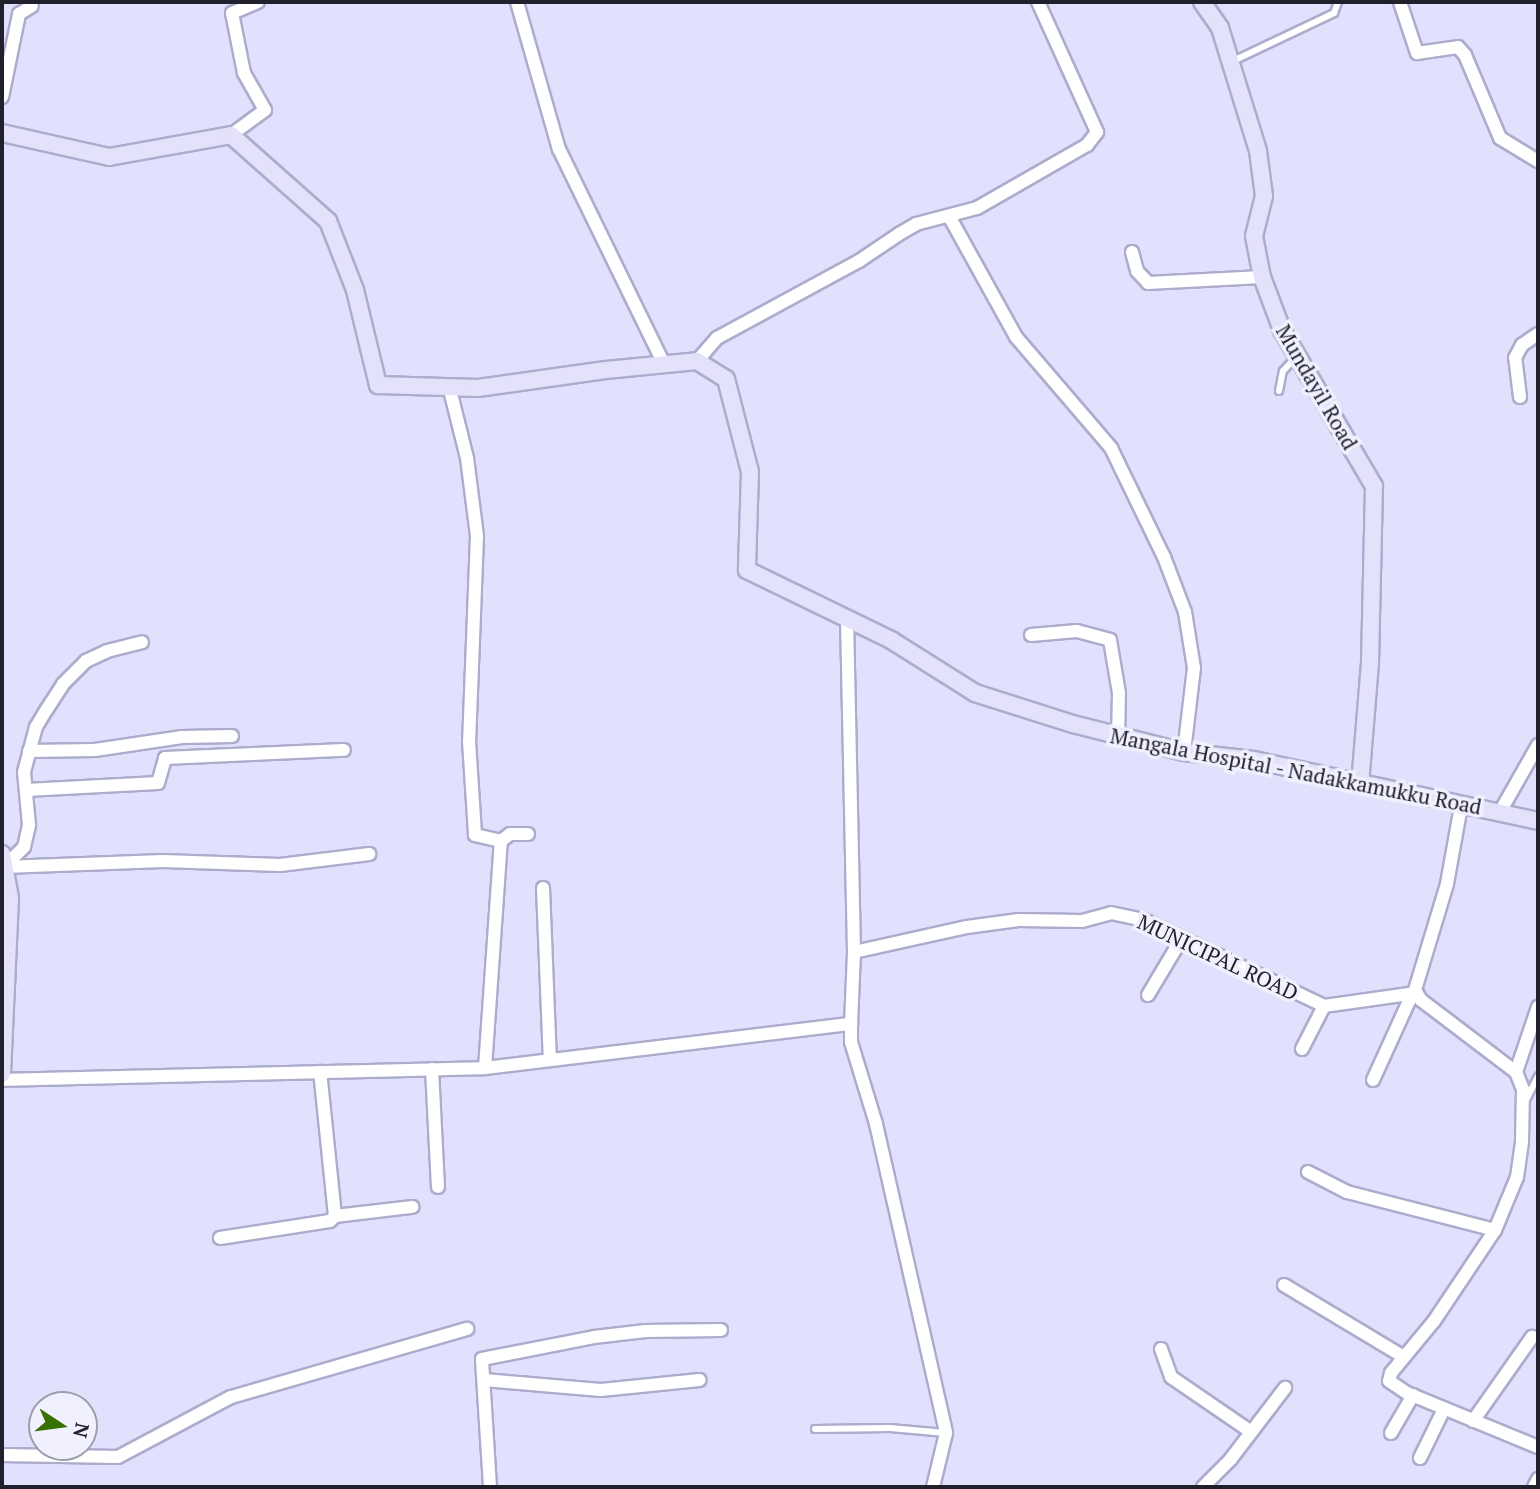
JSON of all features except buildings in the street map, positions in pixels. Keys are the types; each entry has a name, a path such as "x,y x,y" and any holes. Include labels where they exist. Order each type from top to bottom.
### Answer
{"main road":[{"name":"Mundayil Road","path":"1202,2 1220,28 1258,151 1264,196 1254,236 1262,277 1282,330 1374,486 1370,663 1360,784"},
{"path":"2,133 109,157 231,135 328,221 355,290 377,385 478,387 697,361"},
{"name":"Mangala Hospital - Nadakkamukku Road","path":"697,361 726,379 750,472 747,570 847,617 975,693 1118,736 1184,752 1254,760 1538,821"},
{"path":"2,1074 10,898 3,860"}],"street":[{"path":"231,135 265,110 244,73 232,13 258,2"},
{"path":"517,2 559,149 598,235 664,365"},
{"path":"697,361 717,338 859,261 916,224 949,216 995,199 1087,145 1097,132 1038,2"},
{"path":"1400,2 1417,53 1458,47 1465,55 1500,138 1538,161"},
{"path":"2,96 19,14 32,6"},
{"path":"949,216 1016,337 1111,449 1164,557 1185,612 1194,668 1184,752"},
{"path":"1132,252 1137,271 1149,284 1262,277"},
{"path":"1520,397 1515,358 1522,345 1538,334"},
{"path":"449,386 467,458 477,536 469,741 475,835 501,841"},
{"path":"847,617 854,952 851,1042 876,1124 946,1433 933,1487"},
{"path":"1031,635 1077,631 1111,640 1119,693 1118,736"},
{"path":"3,860 24,847 29,825 24,772 36,727 47,709 63,684 86,661 107,651 142,642"},
{"path":"29,751 95,750 182,737 232,736"},
{"path":"1500,812 1538,745"},
{"path":"26,790 158,783 165,758 344,750"},
{"path":"1374,1080 1409,1001 1416,993 1416,985 1447,884 1461,806"},
{"path":"485,1068 501,841 510,834 528,834"},
{"path":"3,860 280,865 369,854"},
{"path":"543,888 550,1060"},
{"name":"MUNICIPAL ROAD","path":"854,952 967,927 1018,920 1082,920 1111,913 1144,920 1324,1006 1416,993"},
{"path":"1148,995 1182,938"},
{"path":"1416,993 1516,1072 1522,1084 1522,1108 1517,1177 1495,1230 1434,1321 1390,1375 1389,1381 1444,1409 1538,1447"},
{"path":"1302,1049 1324,1006"},
{"path":"1516,1072 1538,1007"},
{"path":"2,1080 485,1068 851,1024"},
{"path":"432,1069 438,1187"},
{"path":"320,1072 335,1216"},
{"path":"1308,1172 1347,1192 1495,1230"},
{"path":"220,1238 330,1221 335,1216 347,1217 412,1207"},
{"path":"1284,1285 1404,1357"},
{"path":"2,1455 118,1457 231,1396 467,1329"},
{"path":"490,1487 482,1359 646,1331 721,1330"},
{"path":"1473,1421 1532,1337"},
{"path":"1161,1349 1171,1377 1250,1431"},
{"path":"484,1380 601,1390 699,1380"},
{"path":"1203,1487 1230,1460 1285,1388"},
{"path":"1391,1433 1413,1395"},
{"path":"1420,1458 1444,1409"},
{"path":"1534,1487 1538,1479"}],"lane":[{"path":"1229,64 1334,13 1338,2"},
{"path":"1279,391 1283,371 1297,355"},
{"path":"1522,1108 1538,1076"},
{"path":"815,1429 890,1428 946,1433"}]}
